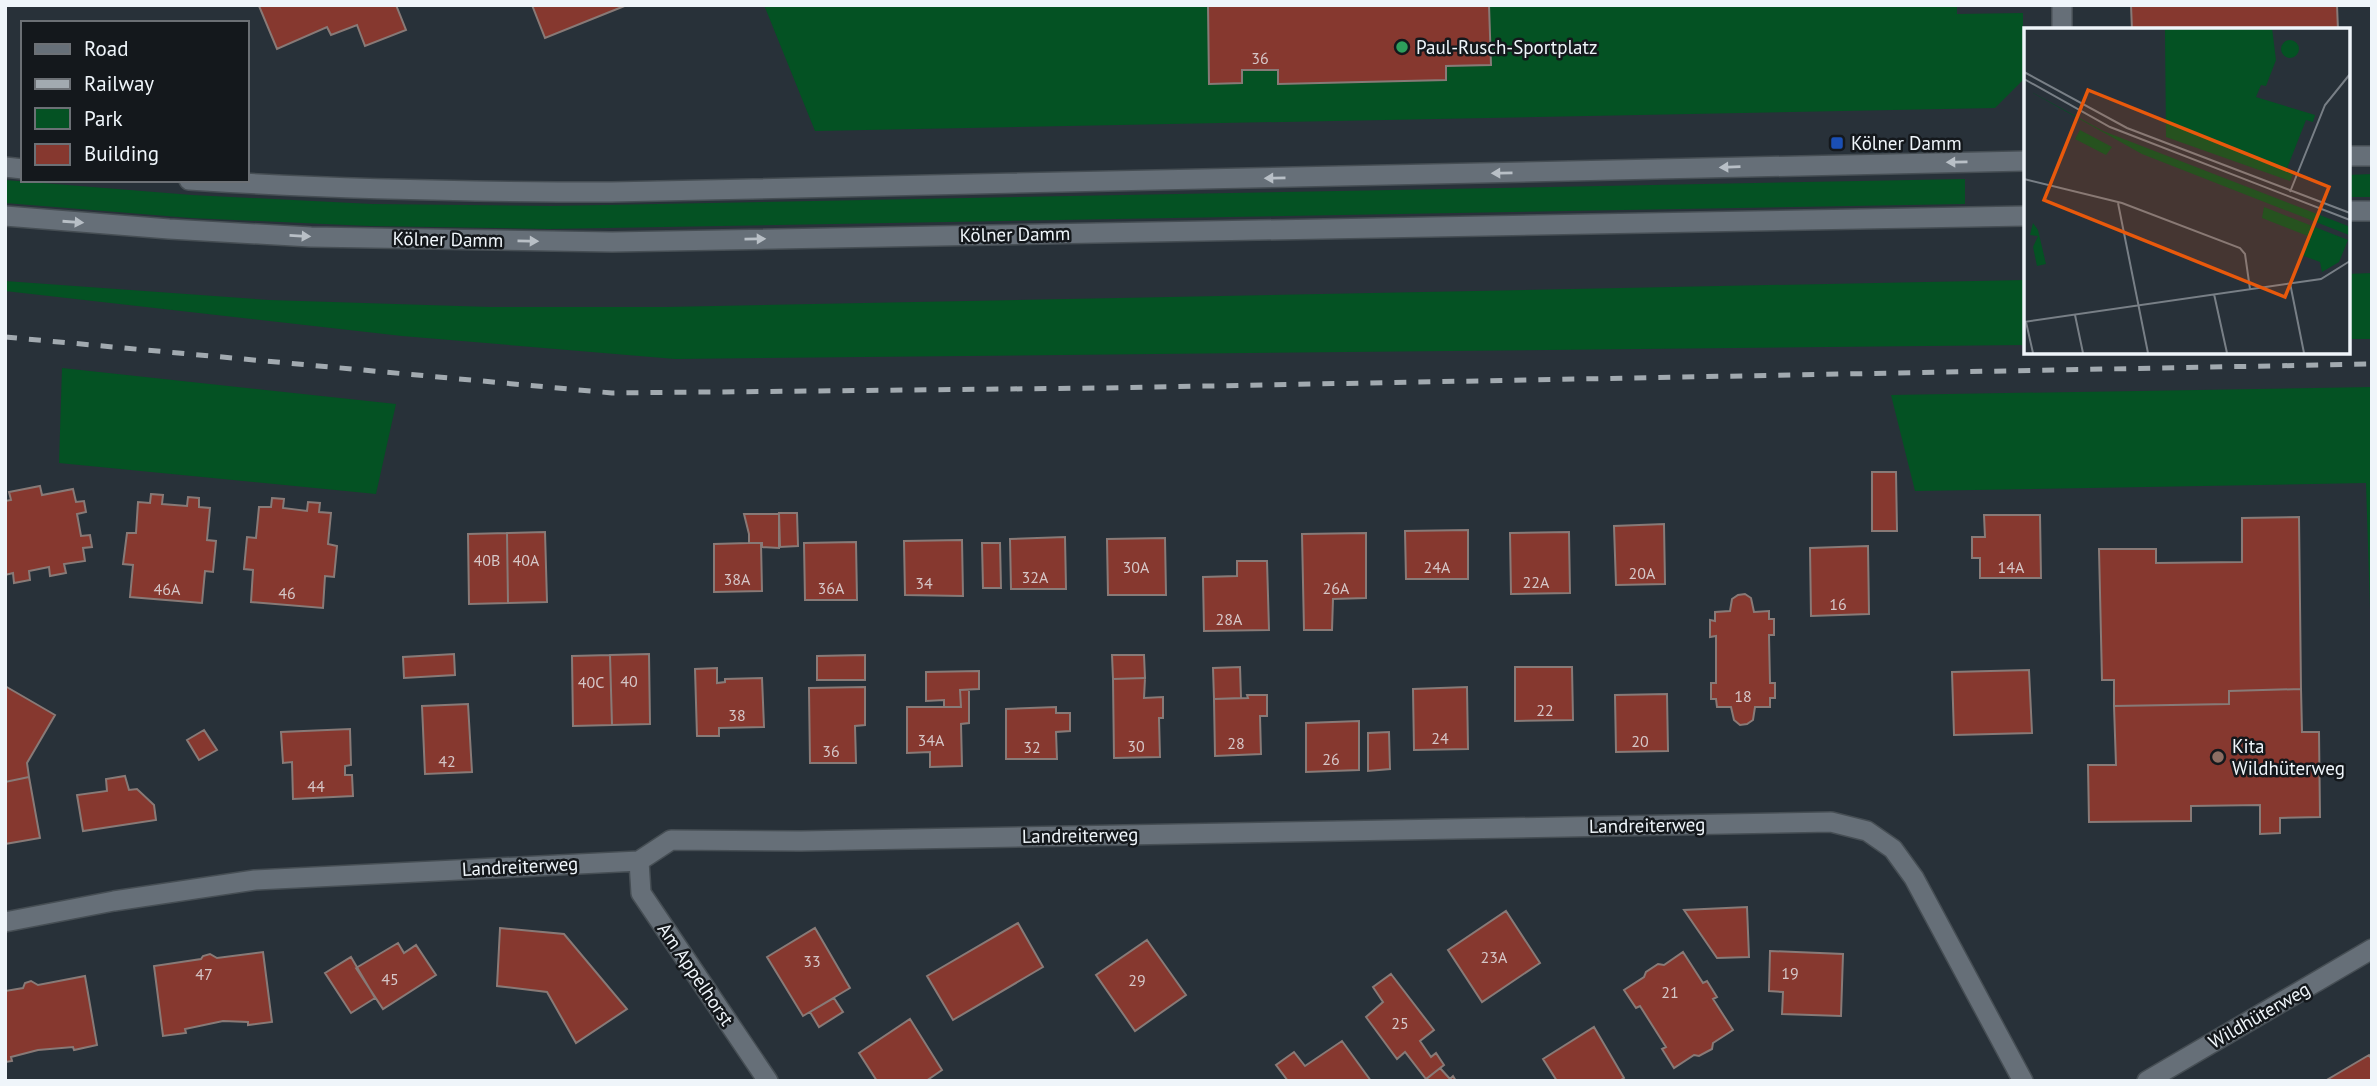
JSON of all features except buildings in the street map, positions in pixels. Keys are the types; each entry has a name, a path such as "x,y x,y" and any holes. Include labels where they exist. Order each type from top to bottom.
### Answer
{"street":[{"path":"2062,5 2062,28"},
{"path":"2349,156 2372,156"},
{"path":"222,182 463,192 611,192 2024,161"},
{"path":"2349,211 2372,211"},
{"name":"Kölner Damm","path":"5,216 310,237 612,242 2024,216"},
{"name":"Landreiterweg","path":"5,922 114,901 256,880 639,861 671,840 801,841 1831,822 1867,831 1893,849 1914,878 2023,1081"},
{"name":"Am Appelhorst","path":"639,861 641,893 768,1081"},
{"name":"Wildhüterweg","path":"2147,1081 2372,950"}],"green space":[{"name":"Paul-Rusch-Sportplatz","path":"764,5 1957,5 1957,14 2023,13 2023,80 1995,108 815,131"},
{"path":"2372,174 2372,197 2349,197 2349,175"},
{"path":"1965,179 1965,204 549,229 369,226 191,218 5,203 5,180 192,195 372,204 551,206"},
{"path":"2372,273 2372,339 2349,339 2349,274"},
{"path":"2024,280 2024,345 675,359 402,336 5,291 5,281 269,300 490,307 666,307"},
{"path":"62,368 396,404 376,494 59,463"},
{"path":"2372,387 2372,672 2366,483 1915,491 1891,395"}],"railway":[{"path":"5,337 612,393 1103,388 2372,364"}],"place":[{"name":"Paul-Rusch-Sportplatz","path":"1402,47"},
{"name":"Kölner Damm","path":"1837,143"},
{"name":"Kita Wildhüterweg","path":"2218,757"}]}
